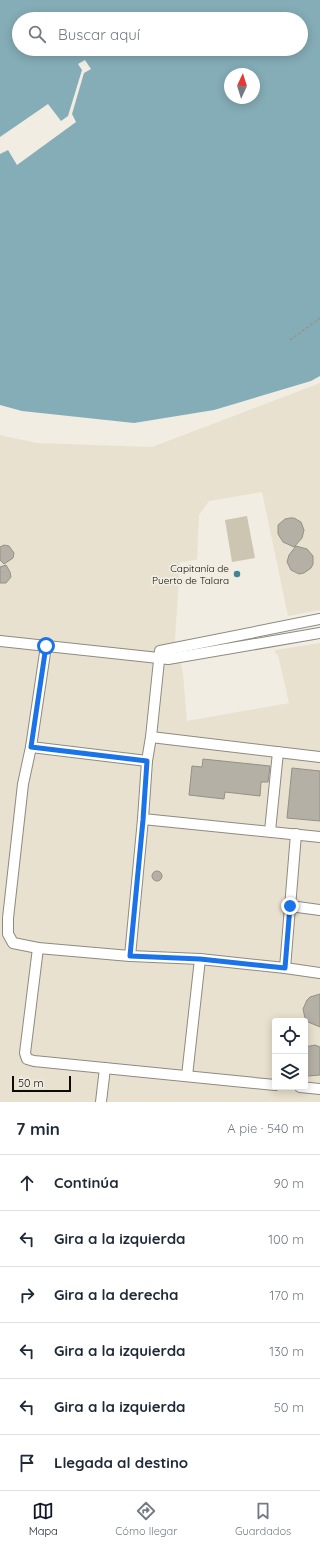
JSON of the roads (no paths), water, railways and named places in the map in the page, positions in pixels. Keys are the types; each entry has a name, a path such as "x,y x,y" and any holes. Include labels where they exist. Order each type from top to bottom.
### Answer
{"street":[{"path":"0,640 46,646 160,655 320,619"},
{"path":"160,655 168,659 320,632"},
{"path":"46,646 31,747 23,784 8,918 8,934 13,943 38,948 130,956 200,959 320,973"},
{"path":"130,956 147,761 160,655"},
{"path":"151,737 320,757"},
{"path":"31,747 147,761"},
{"path":"270,831 278,752"},
{"path":"143,820 320,836"},
{"path":"285,968 296,834"},
{"path":"290,906 320,910"},
{"path":"38,948 25,1053 27,1059 34,1061 272,1085"},
{"path":"187,1076 200,959"},
{"path":"101,1102 104,1068"},
{"path":"308,1088 320,1089"}],"water":[{"path":"0,0 320,0 320,376 311,381 214,410 134,423 22,411 0,405"}],"place":[{"name":"Capitanía de Puerto de Talara","path":"237,574"}]}
